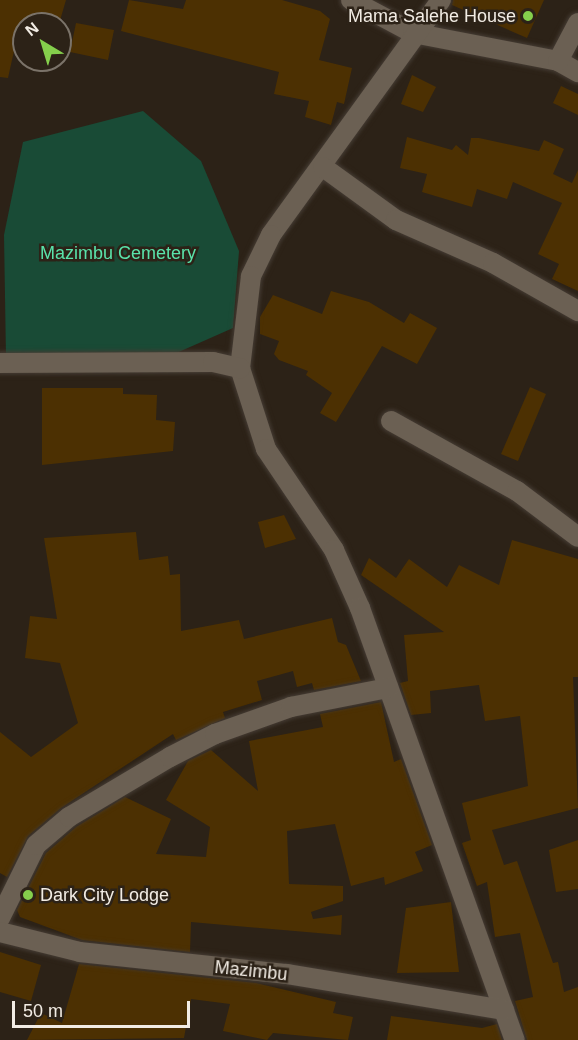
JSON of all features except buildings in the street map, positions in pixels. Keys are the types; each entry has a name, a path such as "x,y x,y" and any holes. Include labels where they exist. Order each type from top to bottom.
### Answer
{"street":[{"path":"351,0 413,33 558,61 578,72"},
{"path":"441,0 413,33 323,167 271,235 251,276 240,368 266,449 334,550 388,688 515,1040"},
{"path":"558,61 578,23"},
{"path":"323,167 396,220 493,263 578,311"},
{"path":"0,363 213,362 240,368"},
{"path":"391,421 517,491 578,537"},
{"path":"0,918 36,845 69,817 170,757 215,734 291,707 388,688"},
{"name":"Mazimbu","path":"0,932 80,952 288,974 504,1010"}],"green space":[{"name":"Mazimbu Cemetery","path":"143,111 201,161 239,251 233,328 138,370 6,357 4,235 23,142"}],"place":[{"name":"Mama Salehe House","path":"528,16"},
{"name":"Dark City Lodge","path":"28,895"}]}
